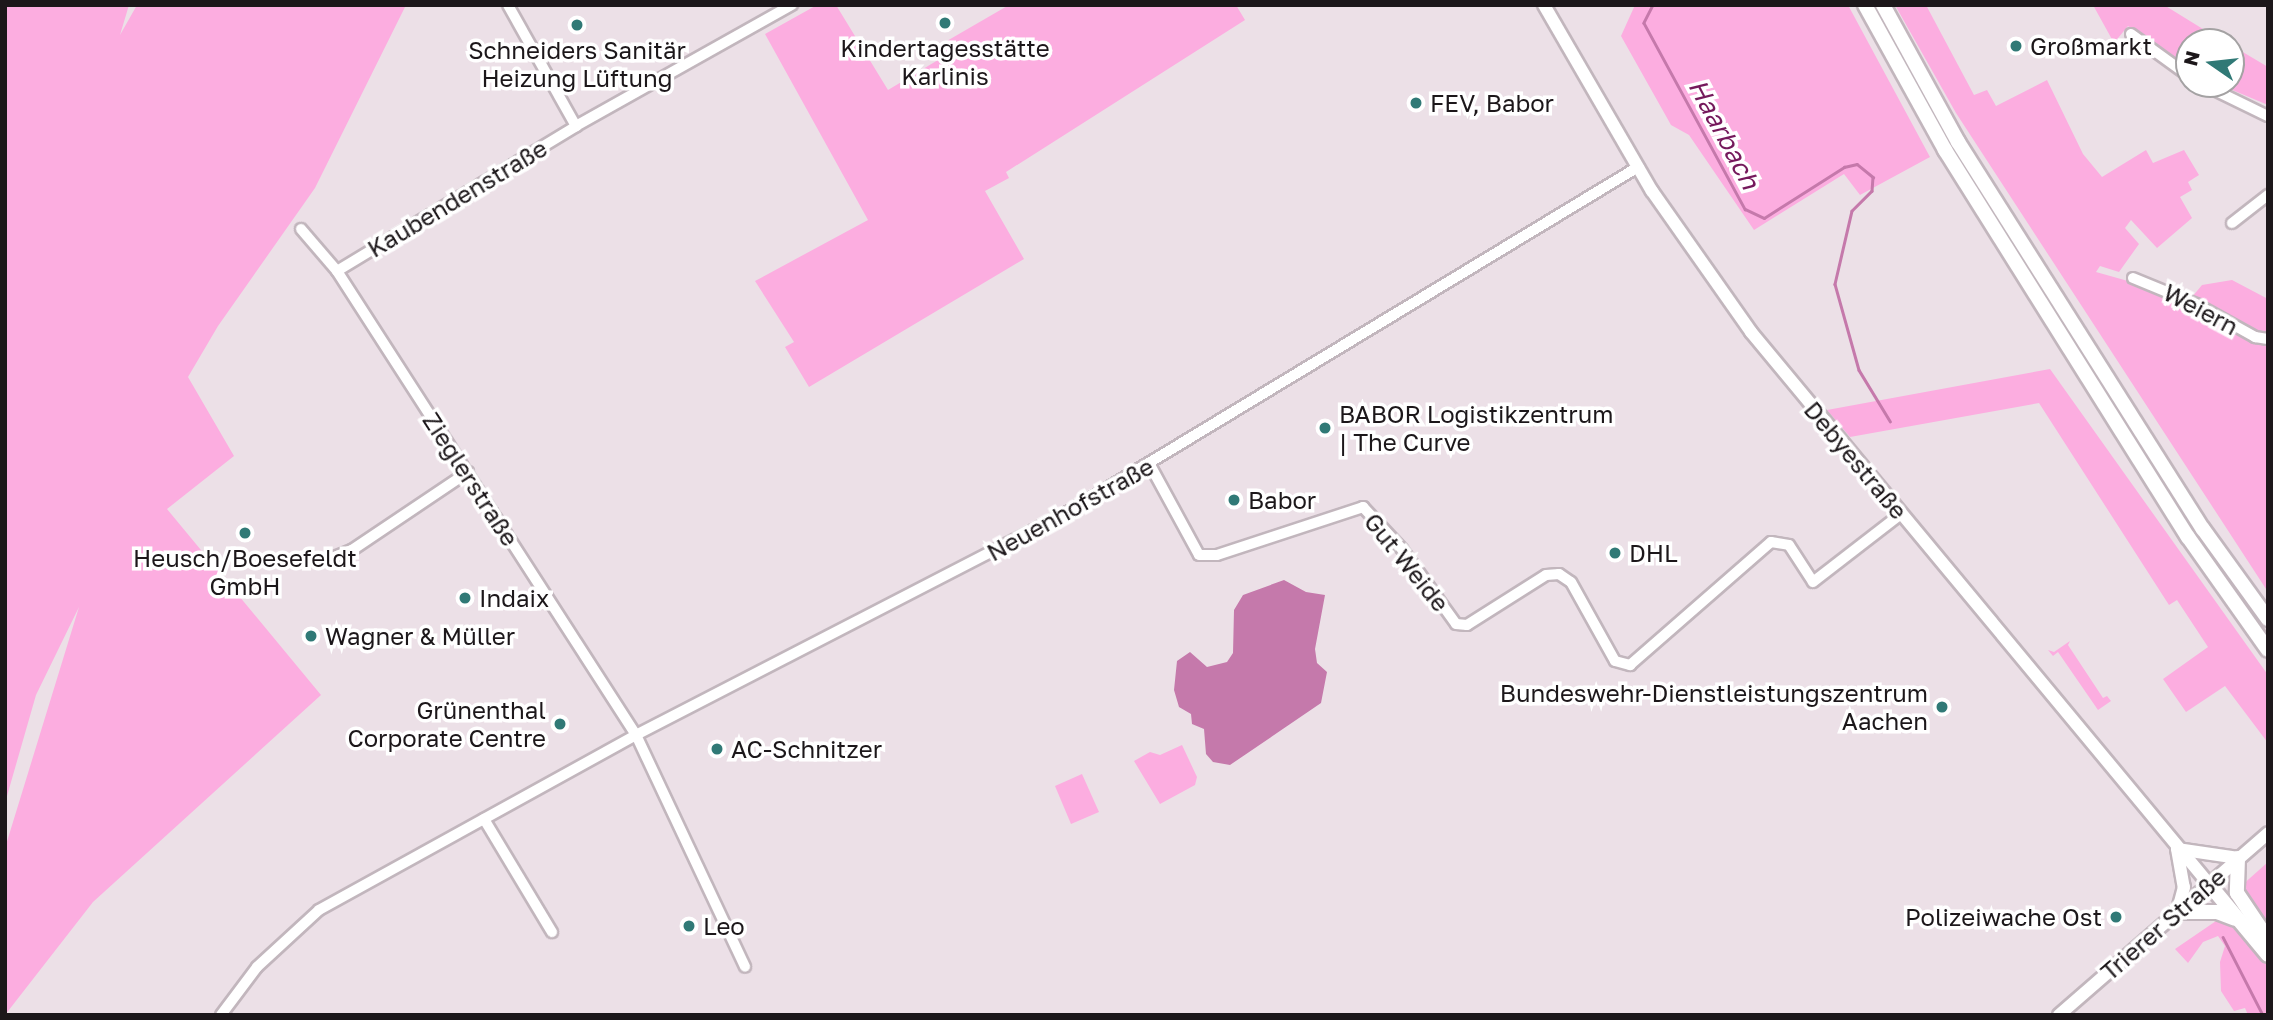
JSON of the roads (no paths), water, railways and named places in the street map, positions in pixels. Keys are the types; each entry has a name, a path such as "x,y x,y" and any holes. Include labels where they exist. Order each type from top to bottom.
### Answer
{"highway":[{"path":"1865,5 1945,150 2188,537 2268,650"},
{"path":"1883,5 1958,142 2203,529 2268,620"},
{"path":"2238,858 2237,893 2268,940"},
{"path":"2209,884 2230,898 2268,940"},
{"path":"2209,884 2236,920 2268,955"},
{"path":"2177,912 2217,912 2236,920"}],"main road":[{"name":"Debyestraße","path":"1544,5 1638,167 1751,332 2177,849 2209,884"},
{"name":"Trierer Straße","path":"2059,1015 2268,833"},
{"path":"2177,912 2184,887 2177,849 2238,858"}],"street":[{"path":"508,5 576,126"},
{"name":"Kaubendenstraße","path":"337,271 576,126 792,5"},
{"path":"2131,34 2175,66"},
{"path":"2231,98 2268,116"},
{"name":"Neuenhofstraße","path":"220,1015 257,967 301,924 636,735 904,599 1150,465 1638,167"},
{"path":"2232,223 2268,195"},
{"name":"Zieglerstraße","path":"300,229 337,271 636,735 745,967"},
{"name":"Weiern","path":"2133,278 2196,304 2255,338 2268,339"},
{"name":"Gut Weide","path":"1150,465 1199,555 1217,555 1363,507 1402,549 1456,624 1467,625 1546,575 1559,574 1571,582 1615,661 1630,665 1771,542 1789,545 1813,582 1901,514"},
{"path":"332,558 468,472"},
{"path":"484,819 552,932"}],"waterway":[{"name":"Haarbach","path":"1653,5 1644,23 1745,209 1764,218 1844,167 1857,164 1873,177 1872,191 1852,211 1835,284 1859,370 1890,421"},
{"name":"Haarbach","path":"2223,937 2263,1015"}],"place":[{"name":"Kindertagesstätte Karlinis","path":"945,23"},
{"name":"Schneiders Sanitär Heizung Lüftung","path":"577,25"},
{"name":"Großmarkt","path":"2016,46"},
{"name":"FEV, Babor","path":"1416,103"},
{"name":"BABOR Logistikzentrum | The Curve","path":"1325,428"},
{"name":"Babor","path":"1234,500"},
{"name":"Heusch/Boesefeldt GmbH","path":"245,533"},
{"name":"DHL","path":"1615,553"},
{"name":"Indaix","path":"465,598"},
{"name":"Wagner & Müller","path":"311,636"},
{"name":"Bundeswehr-Dienstleistungszentrum Aachen","path":"1942,707"},
{"name":"Grünenthal Corporate Centre","path":"560,724"},
{"name":"AC-Schnitzer","path":"717,749"},
{"name":"Polizeiwache Ost","path":"2116,917"},
{"name":"Leo","path":"689,926"}]}
